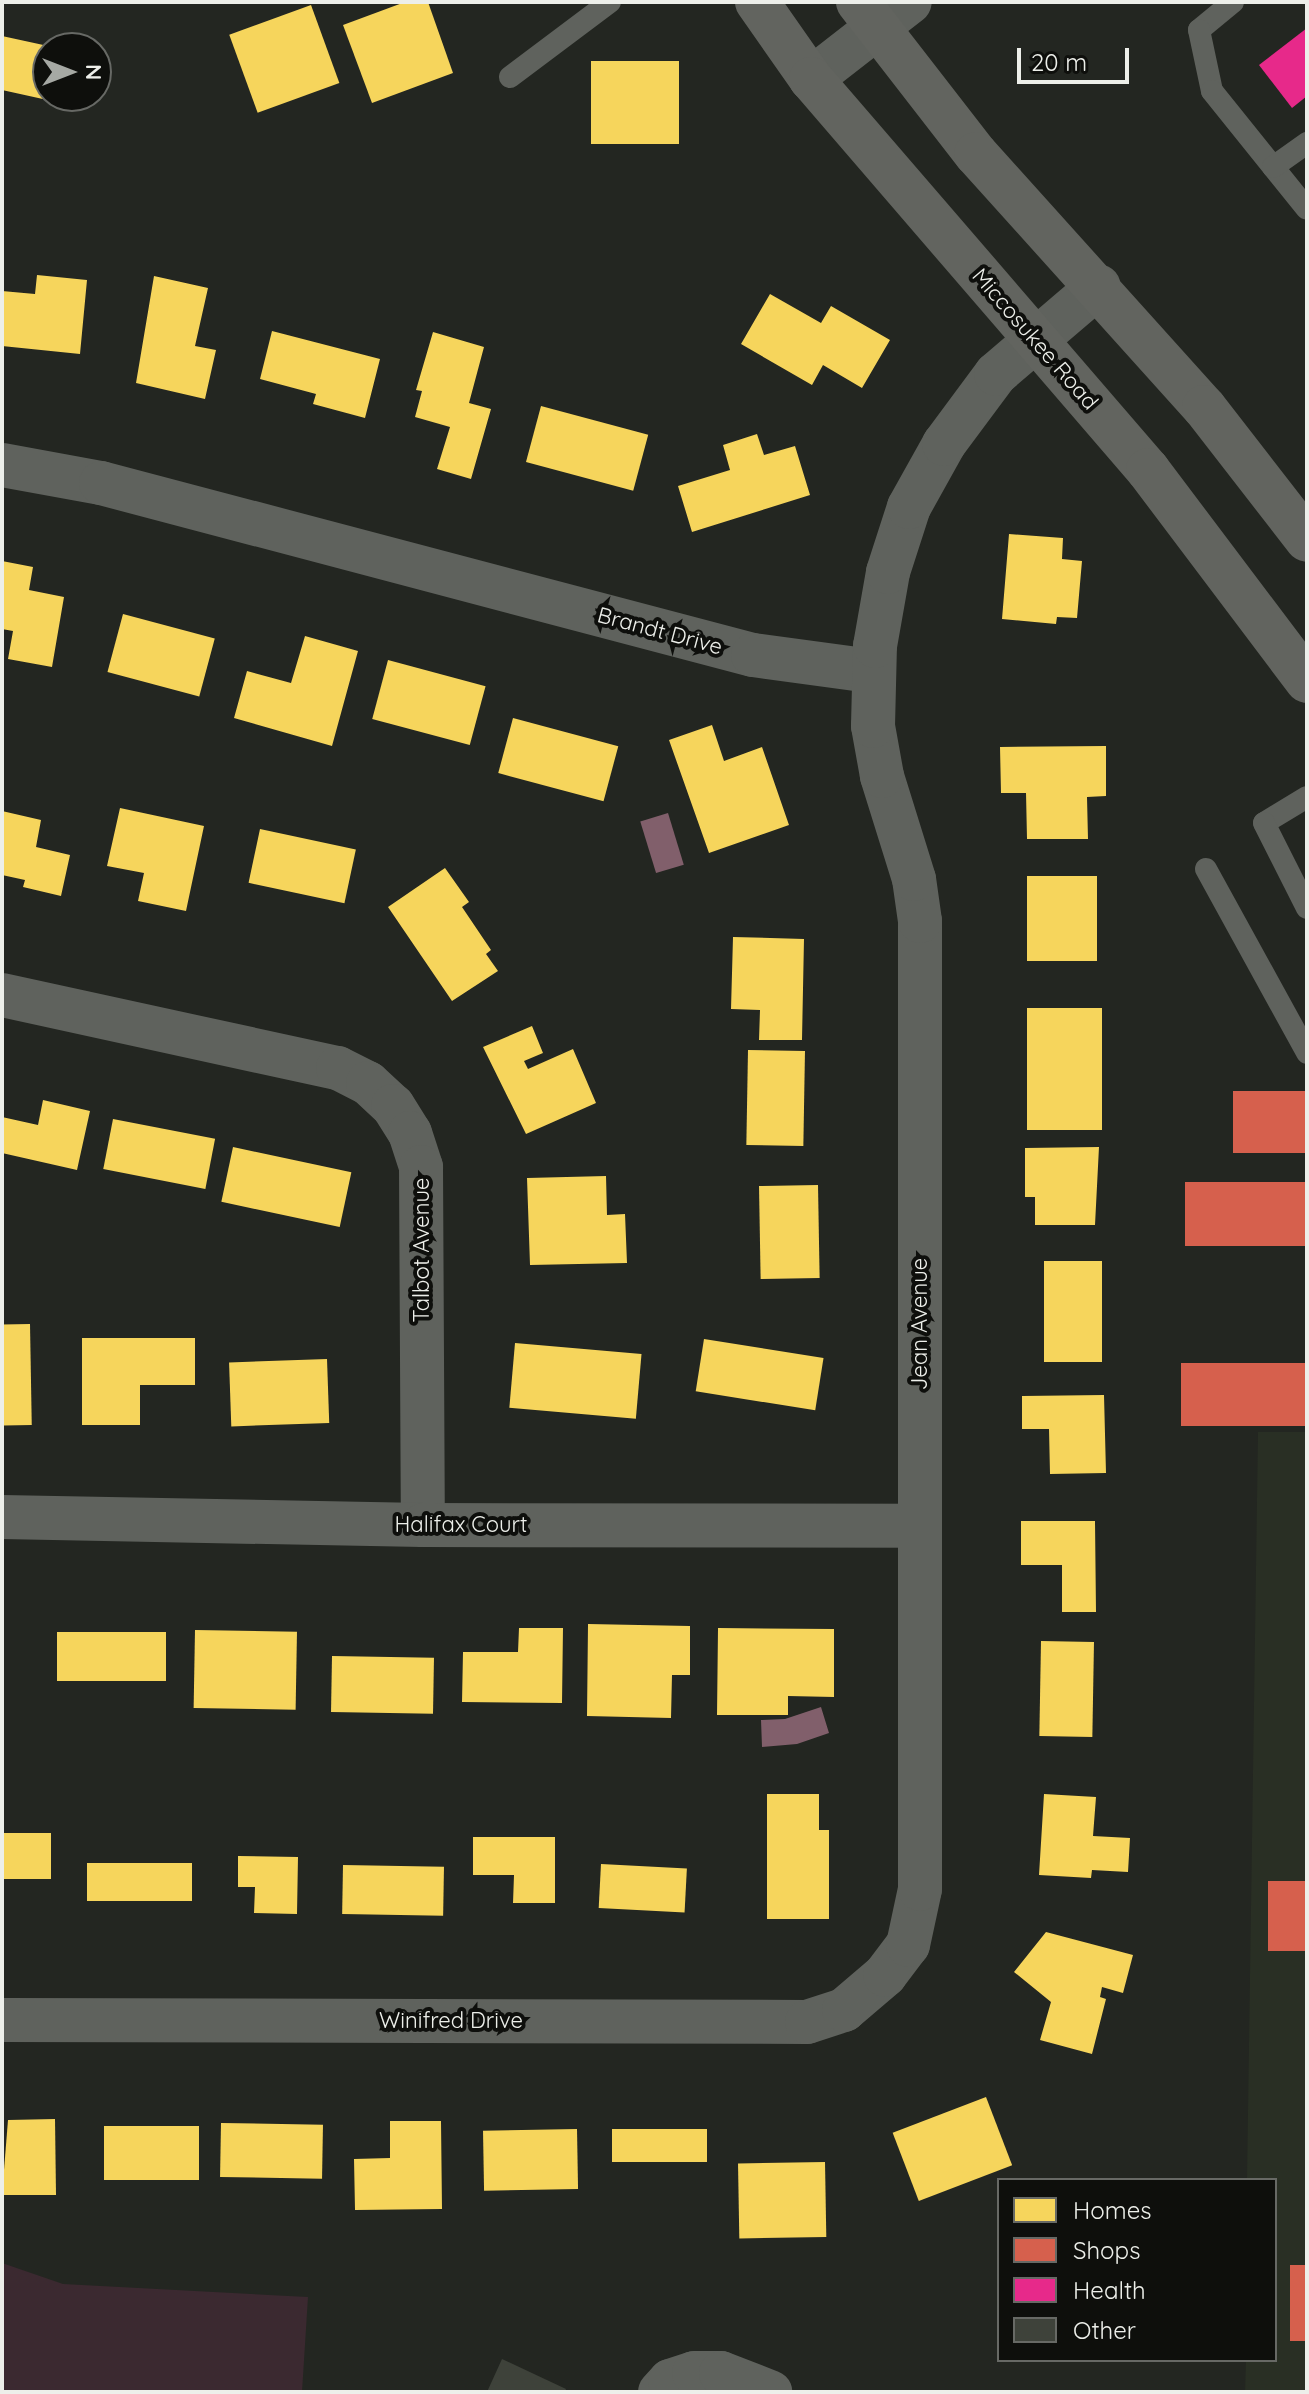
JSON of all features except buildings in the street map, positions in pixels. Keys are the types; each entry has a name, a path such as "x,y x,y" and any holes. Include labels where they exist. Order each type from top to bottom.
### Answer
{"street":[{"name":"Miccosukee Road","path":"757,2 811,79 1148,470 1307,681"},
{"path":"811,79 867,16 910,2"},
{"path":"867,16 976,154 1099,286 1248,458 1307,540"},
{"path":"872,671 888,572 909,507 944,444 987,386 1099,286"},
{"name":"Brandt Drive","path":"2,465 101,483 753,655 872,671"},
{"name":"Jean Avenue","path":"872,671 873,726 882,776 914,879 920,921 920,1889 908,1945 885,1975"},
{"name":"Talbot Avenue","path":"2,995 338,1068 368,1083 393,1106 410,1133 421,1167 423,1525"},
{"name":"Halifax Court","path":"2,1517 423,1525 919,1526"},
{"name":"Winifred Drive","path":"2,2020 807,2022 844,2010 885,1975"},
{"path":"660,2392 670,2381 694,2373 721,2373 770,2392"}],"lane":[{"path":"510,77 610,2"},
{"path":"1233,2 1199,30 1212,91 1307,209"},
{"path":"1273,167 1307,143"},
{"path":"1307,797 1264,823 1307,908"},
{"path":"1206,869 1307,1053"}],"shaded area":[{"path":"668,813 684,865 656,873 640,821"},
{"path":"1258,1432 1307,1432 1307,2392 1245,2392 1246,2362 1277,2362 1277,2178 1247,2178"},
{"path":"821,1707 829,1733 797,1744 762,1747 761,1720 785,1719"},
{"path":"2,2263 63,2284 308,2297 302,2392 2,2392"}]}
